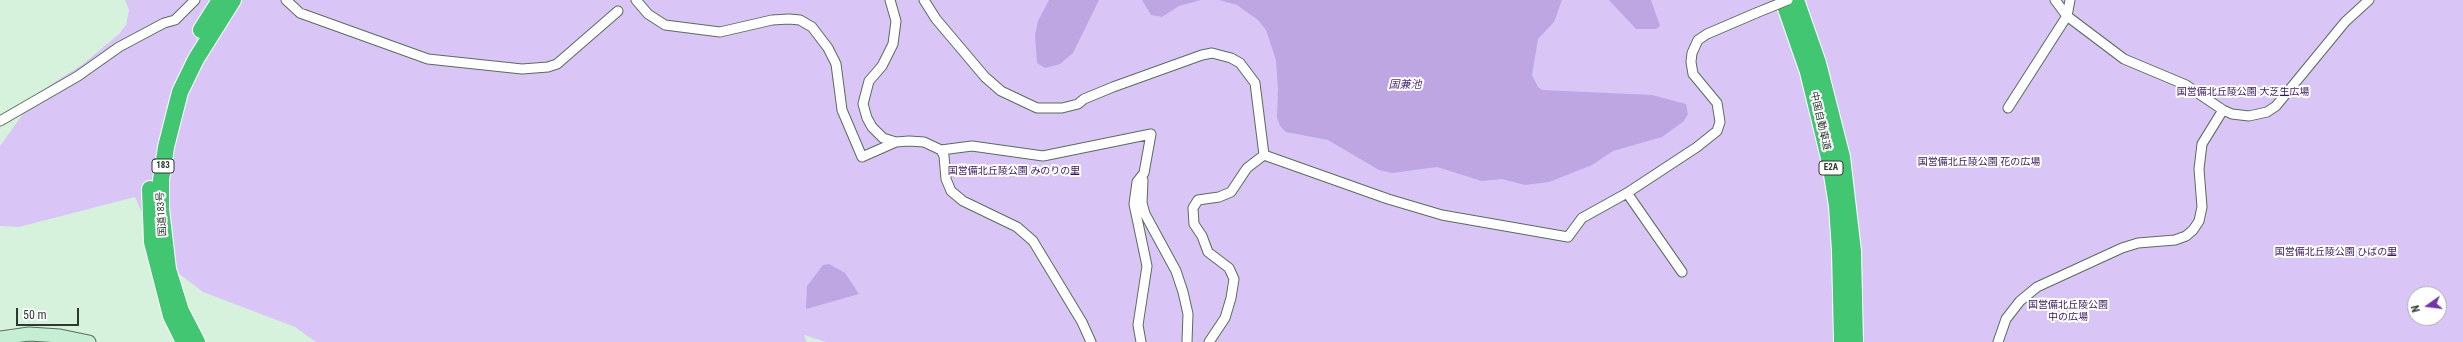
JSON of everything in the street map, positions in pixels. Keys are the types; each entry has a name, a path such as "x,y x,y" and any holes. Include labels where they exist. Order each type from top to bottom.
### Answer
{"highway":[{"name":"国道183号","path":"184,342 171,316 152,242 150,180 154,146 170,87 187,54 220,0"},
{"name":"国道183号","path":"197,342 181,311 168,269 161,208 161,180 166,147 180,92 196,58 233,0"},
{"name":"中国自動車道","path":"1783,0 1808,72 1830,162 1837,206 1840,252 1842,342"},
{"name":"中国自動車道","path":"1796,0 1818,63 1842,157 1853,251 1855,342"}],"street":[{"path":"0,120 78,76 119,47 164,23 175,20 195,0"},
{"path":"286,0 293,9 308,17 428,59 522,69 548,67 557,64 618,11"},
{"path":"636,0 660,23 686,28 726,31 783,19 796,19 805,23 817,32 834,57 838,73 842,110 862,157 896,142"},
{"path":"890,0 896,21 894,44 882,66 869,81 863,104 867,118 872,127 883,138 896,142 924,142 941,150 972,146 1043,156 1151,134 1144,173 1142,203 1145,214 1176,271 1183,292 1188,314 1188,342"},
{"path":"924,0 936,19 985,77 1001,91 1037,108 1062,108 1078,104 1084,99 1120,84 1202,55 1212,53 1231,58 1240,63 1255,83 1264,155"},
{"path":"1264,155 1388,199 1442,215 1568,237 1582,218 1628,193 1697,147 1717,131 1720,122 1716,103 1693,74 1691,62 1692,53 1698,40 1707,34 1756,12 1788,0"},
{"path":"2055,0 2067,16 2124,59 2186,84 2223,110 2232,114 2249,116 2267,112 2276,106 2345,22 2369,0"},
{"path":"2008,108 2067,16 2070,0"},
{"path":"1998,342 2006,319 2020,301 2037,287 2122,248 2138,244 2175,240 2186,236 2199,221 2202,207 2199,156 2202,144 2223,110"},
{"path":"941,150 944,156 946,179 951,191 963,201 1017,227 1033,241 1082,322 1090,342"},
{"path":"1210,342 1225,318 1232,298 1234,279 1229,268 1208,252 1202,236 1194,224 1193,208 1198,200 1219,197 1231,192 1247,168 1264,155"},
{"path":"1141,342 1138,325 1147,266 1134,204 1137,182 1144,173"},
{"path":"1628,193 1682,272"},
{"path":"0,338 29,334 60,336 89,342"}],"green space":[{"name":"国営備北丘陵公園 みのりの里","path":"125,0 2463,0 2463,342 826,342 804,335 807,342 316,342 295,327 203,292 174,270 154,240 135,197 19,227 0,226 0,146 38,93 83,64 119,34 126,25 129,10"}],"water":[{"path":"1049,0 1099,0 1073,53 1060,64 1045,68 1037,63 1035,35 1038,21"},
{"path":"1142,0 1201,0 1179,6 1162,17 1151,15"},
{"name":"国兼池","path":"1219,0 1562,0 1554,22 1538,39 1532,75 1538,87 1542,90 1652,95 1686,104 1688,114 1684,121 1662,137 1613,151 1592,165 1549,182 1525,185 1502,179 1482,181 1437,167 1392,173 1379,170 1328,140 1286,132 1280,126 1277,117 1278,89 1276,60 1266,30 1258,20 1237,5"},
{"path":"1609,0 1651,0 1660,26 1656,29 1636,29"},
{"path":"829,264 845,273 859,294 806,309 807,286 823,265"}],"park label":[{"name":"国営備北丘陵公園 大芝生広場","path":"2243,92"},
{"name":"国営備北丘陵公園 花の広場","path":"1979,162"},
{"name":"国営備北丘陵公園 ひばの里","path":"2336,252"},
{"name":"国営備北丘陵公園 中の広場","path":"2068,310"}]}
